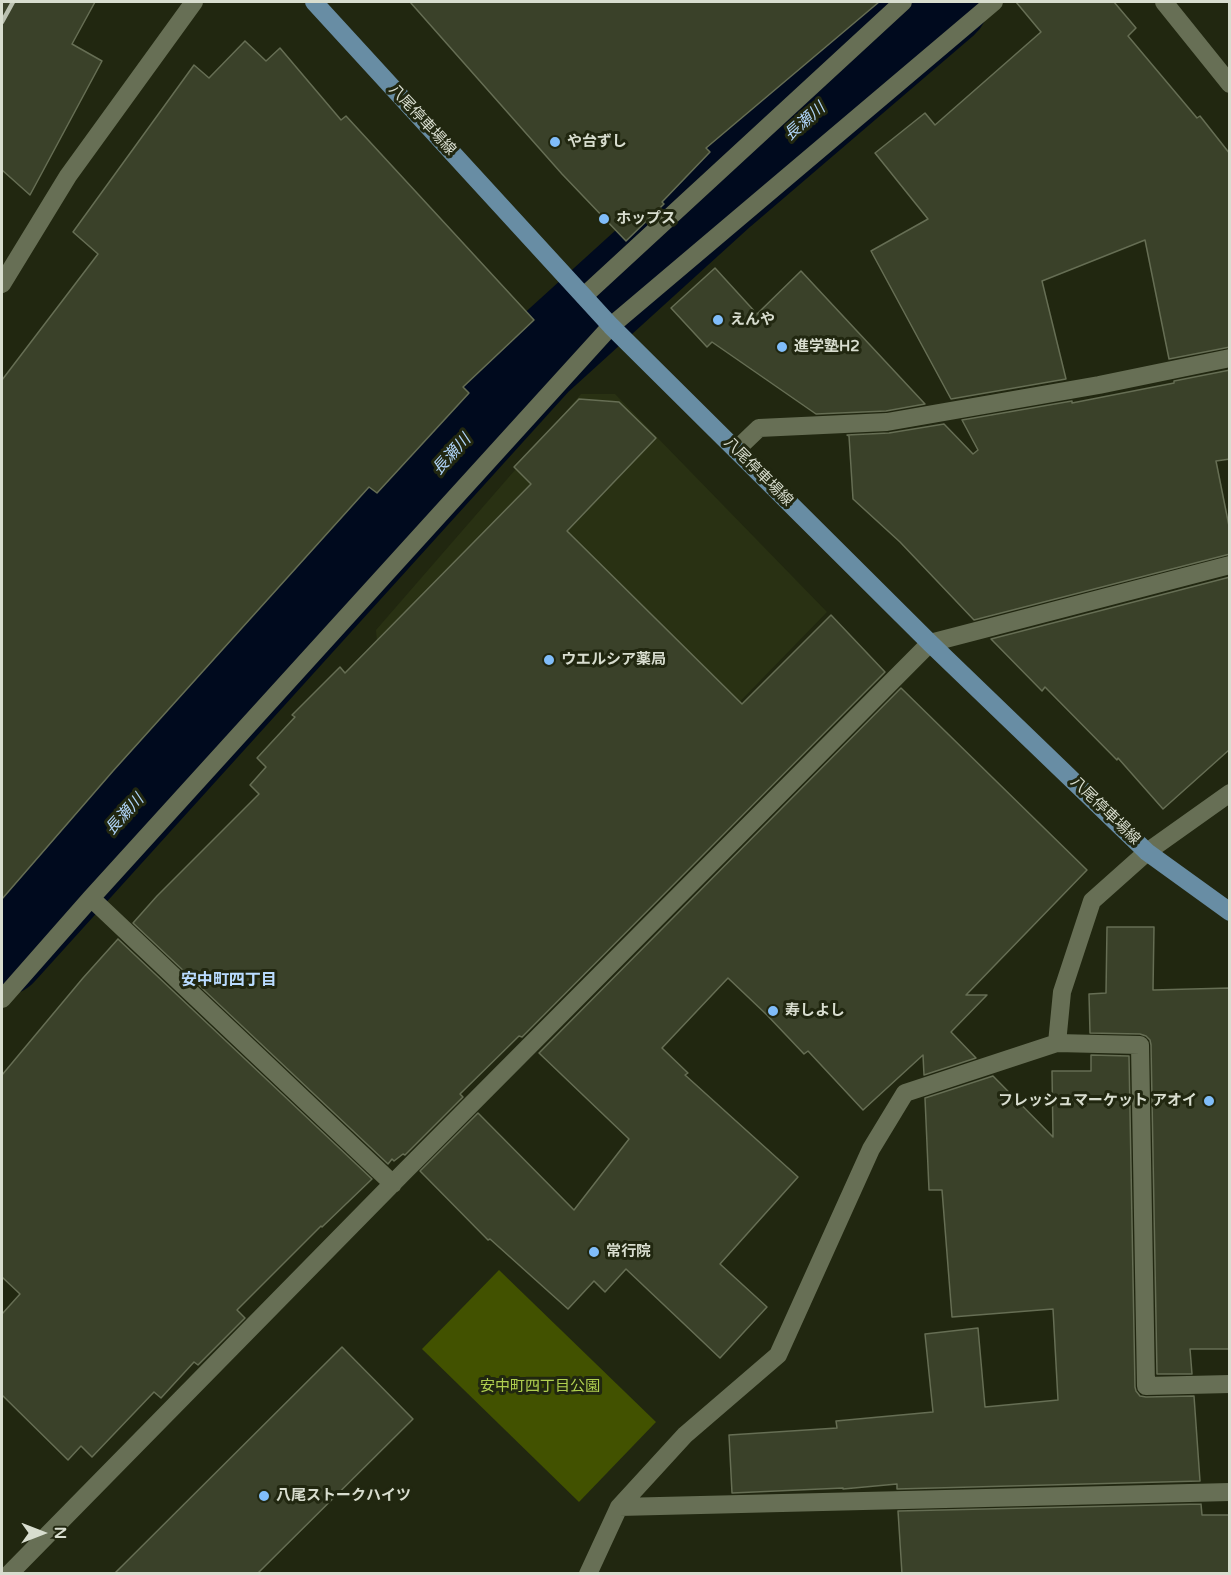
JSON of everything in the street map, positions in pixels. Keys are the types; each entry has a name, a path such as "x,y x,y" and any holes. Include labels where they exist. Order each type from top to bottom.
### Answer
{"main road":[{"name":"八尾停車場線","path":"314,2 607,322 930,643 1147,852 1230,912"}],"street":[{"path":"2,284 68,176 194,2"},
{"path":"584,296 903,2"},
{"path":"2,999 607,322 994,2"},
{"path":"1164,2 1229,82"},
{"path":"736,450 759,428 886,422 1099,385 1230,358"},
{"path":"9,1574 930,643 1230,565"},
{"path":"1057,1043 1062,992 1092,901 1147,852 1230,793"},
{"path":"91,898 393,1184"},
{"path":"588,1574 619,1507 685,1435 778,1355 871,1149 905,1092 1057,1043 1140,1045 1146,1386 1230,1384"},
{"path":"619,1507 1230,1492"}],"shaded area":[{"path":"581,394 615,394 827,612 586,860 378,655 376,630"}],"green space":[{"name":"安中町四丁目公園","path":"499,1270 656,1422 579,1502 422,1349"}],"building":[{"path":"2,2 95,2 72,44 102,61 30,195 2,170"},
{"path":"410,2 879,2 706,148 710,152 662,202 664,204 626,241 562,174"},
{"path":"1016,2 1114,2 1136,28 1128,36 1197,118 1200,116 1230,154 1230,347 1169,359 1145,240 1042,281 1066,379 951,399 871,251 928,219 875,153 925,113 935,125 1041,32"},
{"path":"245,41 266,61 280,48 341,120 346,116 534,320 463,387 469,393 377,493 369,487 113,771 2,899 2,380 98,254 73,232 194,65 209,78"},
{"path":"715,268 757,314 801,271 925,404 886,411 816,414 712,342 707,347 671,308"},
{"path":"1230,370 1230,459 1216,461 1230,531 1230,554 974,620 900,542 853,499 849,436 847,435 889,433 944,424 973,454 978,450 962,420 1072,401 1072,403"},
{"path":"579,399 619,402 656,438 567,531 742,704 831,615 885,672 522,1037 519,1036 460,1094 463,1097 405,1155 403,1154 394,1161 392,1159 388,1164 133,923 259,794 250,785 266,767 257,758 295,717 292,715 340,667 345,673 531,484 514,467"},
{"path":"1230,577 1229,750 1163,809 1118,758 1117,760 1045,687 1042,691 991,639"},
{"path":"901,688 1087,870 966,995 987,995 951,1032 976,1058 924,1075 923,1055 863,1110 808,1051 804,1054 728,978 662,1048 688,1073 685,1075 798,1177 720,1264 767,1307 720,1358 626,1269 605,1292 594,1281 568,1309 490,1239 488,1240 420,1171 478,1113 574,1210 629,1139 539,1053"},
{"path":"1107,927 1154,927 1153,990 1230,988 1230,1349 1190,1349 1192,1374 1157,1374 1150,1040 1140,1034 1090,1033 1089,994 1106,993"},
{"path":"118,939 372,1179 237,1310 245,1318 198,1365 194,1362 161,1398 154,1392 92,1457 81,1446 68,1460 2,1395 2,1314 20,1294 2,1277 2,1075"},
{"path":"1091,1055 1129,1056 1136,1391 1140,1396 1146,1397 1194,1396 1200,1481 897,1489 897,1484 843,1489 732,1493 729,1435 837,1428 836,1421 933,1412 925,1334 978,1328 985,1407 1058,1400 1053,1309 952,1317 942,1190 929,1190 925,1098 993,1076 1053,1137 1052,1071 1091,1071"},
{"name":"八尾ストークハイツ","path":"342,1347 413,1419 257,1574 114,1574"},
{"path":"1201,1504 1202,1515 1230,1515 1230,1574 902,1574 898,1511"}],"waterway":[{"name":"長瀬川","path":"2,952 537,361 722,193 945,2"}],"railway":[{"path":"2,22 13,2"}],"place":[{"name":"や台ずし","path":"555,142"},
{"name":"ホップス","path":"604,219"},
{"name":"えんや","path":"718,320"},
{"name":"進学塾H2","path":"782,347"},
{"name":"ウエルシア薬局","path":"549,660"},
{"name":"寿しよし","path":"773,1011"},
{"name":"フレッシュマーケット アオイ","path":"1209,1101"},
{"name":"常行院","path":"594,1252"},
{"name":"八尾ストークハイツ","path":"264,1496"}],"district":[{"name":"安中町四丁目","path":"229,981"}]}
